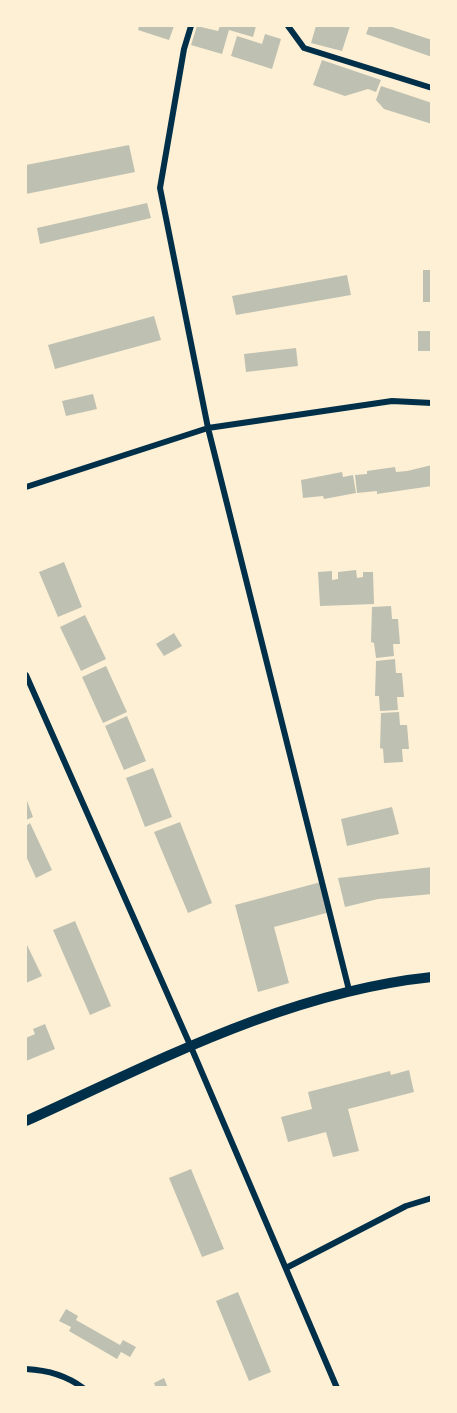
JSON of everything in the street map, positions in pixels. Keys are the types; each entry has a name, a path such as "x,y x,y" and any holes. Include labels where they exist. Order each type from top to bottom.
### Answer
{"street":[{"path":"191,26 184,49 160,188 208,428 350,990"},
{"path":"288,26 304,48 432,88"},
{"path":"26,487 208,428 392,401 432,403"},
{"path":"26,675 337,1388"},
{"path":"26,1121 190,1047 283,1010 390,981 432,977"},
{"path":"286,1268 406,1206 432,1198"},
{"path":"26,1369 43,1370 83,1388"}],"building":[{"path":"139,26 174,26 169,40 138,30"},
{"path":"197,26 218,31 220,26 256,26 253,37 229,30 222,54 191,45"},
{"path":"316,26 350,26 342,51 311,43"},
{"path":"369,26 389,26 432,40 432,57 366,34"},
{"path":"265,34 281,39 272,69 231,56 237,36 262,44"},
{"path":"322,60 381,80 376,92 368,89 345,96 313,85"},
{"path":"381,86 432,103 432,124 384,109 376,100"},
{"path":"129,145 135,172 26,194 26,165"},
{"path":"147,203 151,218 40,244 37,228"},
{"path":"423,270 432,270 432,302 423,302"},
{"path":"347,275 351,295 236,315 232,296"},
{"path":"154,316 161,340 55,369 48,345"},
{"path":"418,331 432,331 432,351 418,351"},
{"path":"296,348 298,366 246,372 244,354"},
{"path":"93,394 97,409 66,416 62,401"},
{"path":"432,465 432,486 377,494 377,491 357,493 355,475 395,467 396,472"},
{"path":"342,472 343,477 353,475 356,493 324,499 323,496 303,498 301,480"},
{"path":"64,562 82,607 58,617 39,572"},
{"path":"356,570 357,578 363,577 363,572 373,572 374,604 320,606 318,572 332,571 332,580 338,579 338,572"},
{"path":"391,606 392,619 398,619 400,644 393,644 394,656 376,658 374,643 371,642 372,607"},
{"path":"85,615 106,659 81,671 60,627"},
{"path":"174,633 182,646 164,656 156,644"},
{"path":"395,659 396,673 402,673 404,697 397,697 398,710 380,711 379,696 375,696 376,661"},
{"path":"106,666 127,712 103,723 82,677"},
{"path":"399,712 400,725 407,725 409,749 402,749 403,762 384,763 383,749 380,748 381,713"},
{"path":"127,716 146,761 124,770 105,726"},
{"path":"153,768 172,817 145,827 126,778"},
{"path":"26,798 33,817 26,820"},
{"path":"392,807 399,834 347,846 341,819"},
{"path":"180,822 212,903 188,913 154,832"},
{"path":"30,823 52,870 36,878 26,856 26,826"},
{"path":"432,867 432,894 378,899 345,907 338,878"},
{"path":"321,882 330,912 274,927 289,983 258,992 235,905"},
{"path":"75,921 111,1006 90,1015 53,930"},
{"path":"26,946 42,976 26,983"},
{"path":"45,1024 55,1049 26,1061 26,1038 35,1034 33,1029"},
{"path":"409,1070 414,1092 348,1109 359,1151 333,1157 326,1132 288,1142 281,1117 312,1109 308,1092 390,1071 391,1075"},
{"path":"191,1169 224,1249 202,1257 169,1178"},
{"path":"238,1292 271,1372 249,1381 216,1301"},
{"path":"66,1309 78,1316 76,1320 120,1345 123,1340 136,1347 130,1357 121,1352 117,1359 69,1331 71,1327 59,1321"},
{"path":"164,1378 168,1388 156,1388 154,1383"}]}
